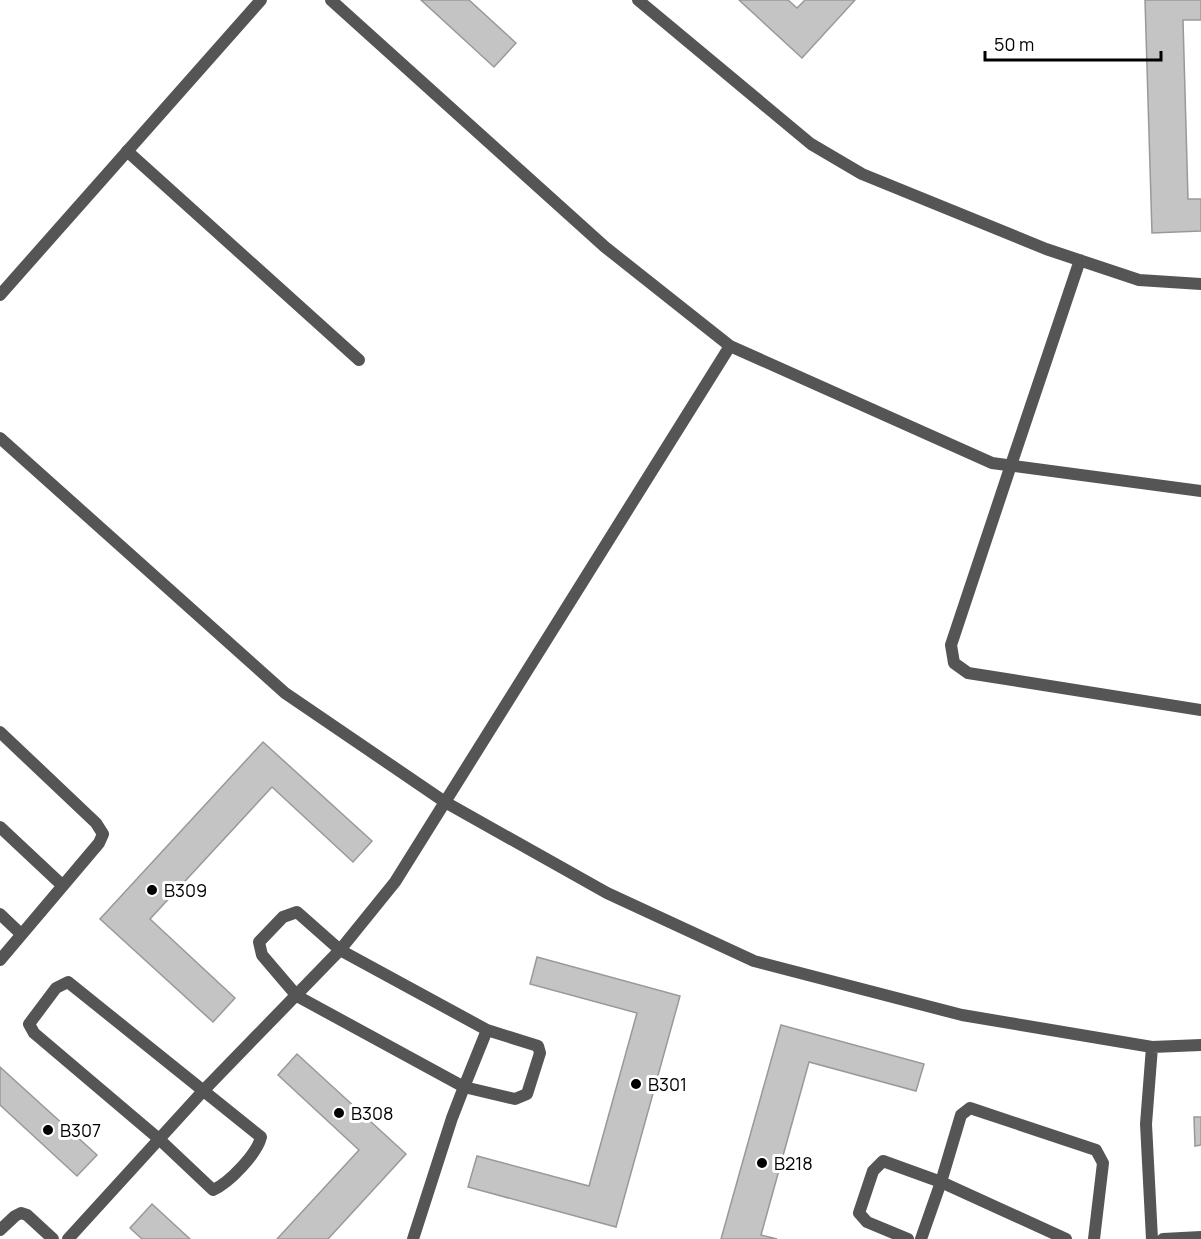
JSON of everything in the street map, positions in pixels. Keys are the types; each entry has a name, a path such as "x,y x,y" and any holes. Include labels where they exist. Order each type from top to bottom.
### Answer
{"street":[{"path":"0,295 261,0"},
{"path":"331,0 605,248 730,346 992,463 1201,491"},
{"path":"638,0 811,144 862,174 1046,249 1139,280 1201,284"},
{"path":"127,151 359,360"},
{"path":"1080,260 951,645 954,663 968,673 1201,710"},
{"path":"68,1239 203,1091 340,950 395,882 730,346"},
{"path":"0,438 285,693 445,802 607,893 754,961 962,1015 1152,1047 1201,1045"},
{"path":"0,732 96,823 103,834 99,843 0,960"},
{"path":"0,827 63,886"},
{"path":"297,912 340,950 487,1029 538,1046 540,1053 527,1094 515,1099 464,1087 297,996 262,955 259,942 283,917 297,912"},
{"path":"0,914 21,934"},
{"path":"68,982 261,1137 259,1146 224,1185 213,1190 159,1140 34,1033 28,1024 56,988 68,982"},
{"path":"414,1239 452,1118 487,1029"},
{"path":"1152,1047 1146,1124 1152,1239"},
{"path":"921,1239 961,1115 970,1108 1096,1150 1103,1163 1094,1239"},
{"path":"908,1239 867,1222 859,1213 873,1171 883,1161 941,1182 1066,1239"},
{"path":"0,1230 21,1213 27,1215 53,1239"},
{"path":"1163,1239 1201,1237"}],"building":[{"path":"421,0 469,0 516,43 494,67"},
{"path":"739,0 788,0 797,8 805,0 855,0 802,58"},
{"path":"1145,0 1201,0 1201,20 1183,20 1188,199 1201,199 1201,231 1152,233"},
{"name":"B309","path":"263,742 372,841 353,862 272,787 150,919 235,998 213,1022 100,919"},
{"name":"B301","path":"537,957 680,996 616,1227 468,1187 477,1156 589,1186 637,1013 530,984"},
{"name":"B218","path":"781,1025 924,1064 916,1091 809,1062 761,1235 777,1239 721,1239"},
{"name":"B308","path":"297,1054 406,1154 328,1239 277,1239 359,1150 278,1075"},
{"name":"B307","path":"0,1067 97,1155 77,1176 0,1105"},
{"path":"1194,1117 1201,1117 1201,1145 1195,1146"},
{"path":"152,1204 190,1239 142,1239 130,1228"}],"place":[{"name":"B309","path":"152,890"},
{"name":"B301","path":"636,1084"},
{"name":"B308","path":"339,1113"},
{"name":"B307","path":"48,1130"},
{"name":"B218","path":"762,1163"}]}
